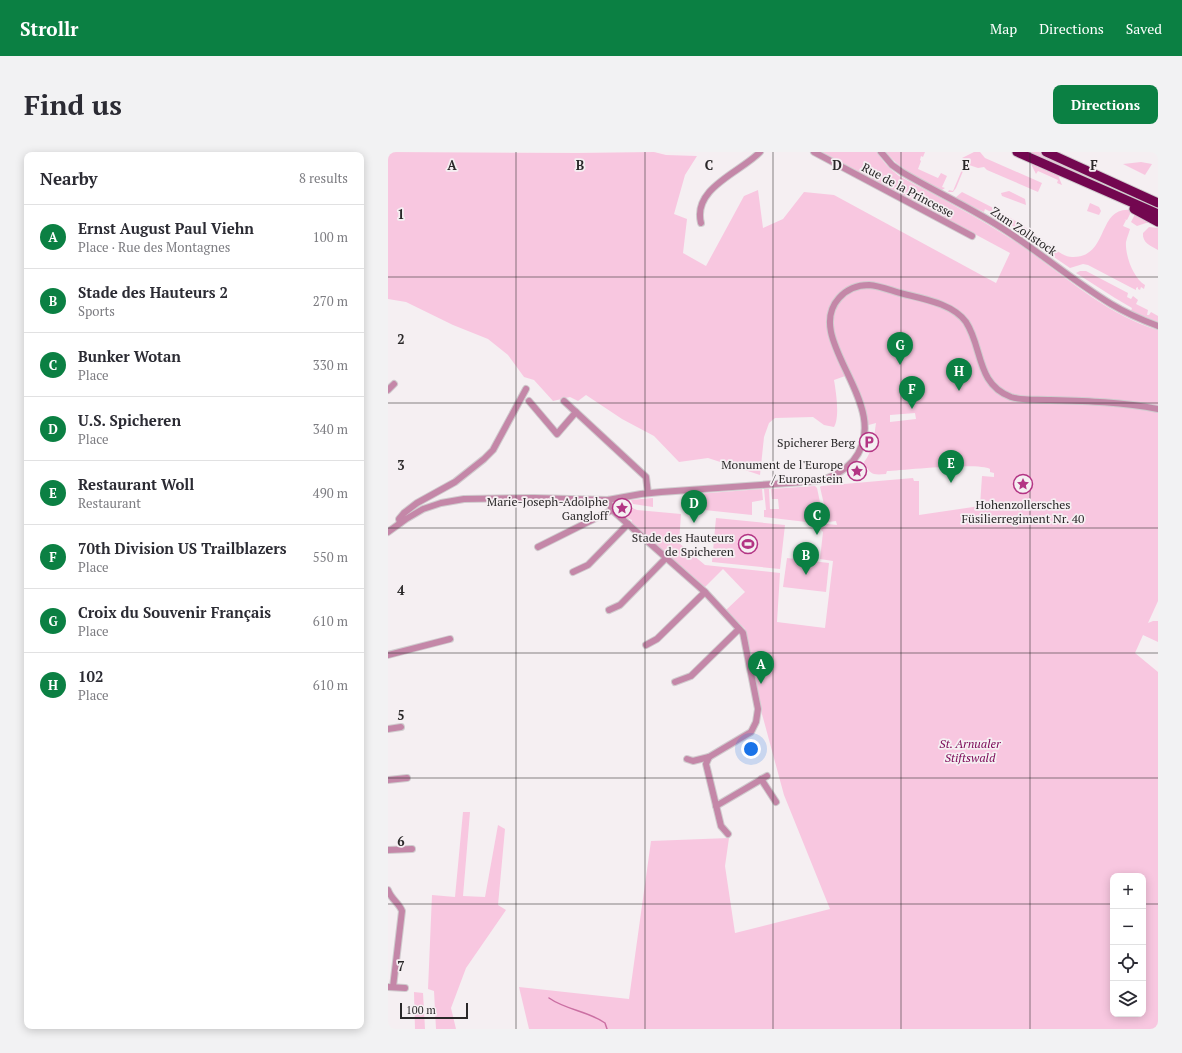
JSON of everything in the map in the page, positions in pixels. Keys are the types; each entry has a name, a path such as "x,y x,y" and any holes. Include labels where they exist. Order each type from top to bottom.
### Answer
{"highway":[{"path":"1017,152 1158,214"},
{"path":"1046,152 1158,203"},
{"path":"1120,196 1123,202 1158,222"}],"street":[{"path":"701,223 699,211 704,199 710,191 720,180 751,160 760,152"},
{"name":"Rue de la Princesse","path":"814,152 972,236"},
{"name":"Zum Zollstock","path":"881,152 888,161 902,172 981,215 1008,232 1112,305 1158,326"},
{"path":"388,532 423,509 441,503 464,499 534,498 608,500 644,494 817,481 830,478 838,474 850,465 857,456 863,441 865,426 864,416 854,389 830,332 830,316 833,307 843,294 863,285 887,289 924,299 956,312 966,322 985,374 995,387 1011,397 1121,404 1158,409"},
{"path":"388,390 394,384"},
{"path":"400,523 399,519 404,513 417,503 455,482 493,450 526,389"},
{"path":"529,401 557,434 576,412"},
{"path":"564,401 646,477 644,494"},
{"path":"608,500 612,510 705,592 743,633 758,709 756,722 751,732 709,757 693,761 688,759"},
{"path":"538,547 612,510"},
{"path":"573,572 590,563 628,524"},
{"path":"608,610 620,605 666,558"},
{"path":"646,645 656,639 705,592"},
{"path":"675,682 691,676 739,629"},
{"path":"388,655 450,639"},
{"path":"388,729 401,727"},
{"path":"709,757 706,764 716,806 721,826 728,834"},
{"path":"716,806 764,777 776,802"},
{"path":"388,780 407,778"},
{"path":"388,850 412,849"},
{"path":"388,890 391,900 400,906 402,911 391,987 405,988"}],"green space":[{"name":"St. Arnualer Stiftswald","path":"388,152 654,152 666,155 697,156 685,175 674,214 687,219 683,253 706,266 744,196 758,190 763,228 783,219 804,192 834,195 996,283 1010,253 822,152 877,152 887,165 899,176 1002,233 1101,303 1138,323 1158,330 1158,601 1148,623 1158,621 1158,642 1143,635 1135,653 1158,672 1158,1029 529,1029 519,987 629,999 651,841 729,838 725,866 735,933 830,909 784,795 759,703 745,629 726,610 745,592 723,569 705,587 631,523 632,520 624,517 612,506 615,505 623,510 625,507 614,503 622,501 637,510 681,514 679,543 705,565 780,573 777,622 825,628 833,561 820,559 823,532 815,523 764,517 764,510 766,510 764,489 769,489 770,509 779,509 778,499 772,499 771,489 815,486 817,488 824,521 818,521 818,523 837,525 836,521 828,522 821,486 913,478 914,481 919,481 919,515 980,506 982,476 994,477 994,473 990,472 990,469 972,466 887,471 886,474 875,474 870,472 864,462 871,449 876,423 865,426 848,375 834,380 837,417 834,427 824,425 813,417 775,418 769,423 764,437 760,475 708,458 679,462 654,436 622,419 586,395 578,401 570,397 553,401 534,380 524,377 508,355 488,339 453,325 406,302 388,299","holes":["915,413 916,419 890,422 890,415"]},
{"path":"886,152 925,152 923,157 921,156 918,169 938,178 941,173 947,176 942,187 945,188 942,190 912,174 898,164"},
{"path":"974,152 980,152 985,158 1042,183 1038,192 987,170 984,167 978,168 966,164 956,188 953,192 948,192 949,190 953,191 966,160 962,158"},
{"path":"1025,152 1039,152 1123,188 1124,191 1121,193"},
{"path":"1141,162 1152,164 1145,175 1123,164"},
{"path":"1031,164 1058,175 1062,185 1057,183 1058,180 1038,171 1036,174"},
{"path":"1009,191 1025,199 1026,205 1002,196 1001,193"},
{"path":"962,192 1011,218 1058,252 1069,257 1084,255 1092,249 1098,241 1113,215 1121,211 1132,210 1127,220 1124,219 1126,220 1123,226 1130,229 1126,247 1128,259 1133,272 1145,285 1144,289 1141,287 1140,290 1138,287 1136,290 1088,265 1083,264 1070,268 1045,251 1046,249 997,215 985,209 984,212 955,198"},
{"path":"1090,203 1099,207 1101,211 1099,215 1087,211"},
{"path":"1136,212 1155,223 1146,223 1137,226 1131,222"},
{"path":"1149,227 1158,228 1158,250 1145,242 1143,233"},
{"path":"1086,271 1128,293 1127,297 1131,299 1133,296 1138,300 1136,304 1148,310 1147,315 1151,312 1158,316 1158,322 1131,311 1132,308 1076,273"},
{"path":"762,489 763,500 752,502 752,515 695,509 696,494"},
{"path":"653,498 653,507 633,504 631,500"},
{"name":"Stade des Hauteurs de Spicheren","path":"716,518 785,525 780,569 712,562"},
{"path":"787,558 829,563 826,592 783,587"},
{"path":"463,812 470,812 463,896 485,897 498,825 505,829 498,905 506,910 466,968 451,1008 456,1029 436,1029 434,991 428,989 432,895 455,897"},
{"path":"414,992 423,993 425,1029 415,1029"}],"waterway":[{"path":"549,998 598,1019 605,1023 607,1029"}],"place":[{"name":"Croix du Souvenir Français","path":"900,365"},
{"name":"102","path":"959,391"},
{"name":"70th Division US Trailblazers","path":"912,409"},
{"name":"Spicherer Berg","path":"869,442"},
{"name":"Monument de l'Europe / Europastein","path":"857,471"},
{"name":"Restaurant Woll","path":"951,483"},
{"name":"Hohenzollersches Füsilierregiment Nr. 40","path":"1023,484"},
{"name":"Marie-Joseph-Adolphe Gangloff","path":"622,508"},
{"name":"U.S. Spicheren","path":"694,523"},
{"name":"Bunker Wotan","path":"817,535"},
{"name":"Stade des Hauteurs de Spicheren","path":"748,544"},
{"name":"Stade des Hauteurs 2","path":"806,575"},
{"name":"Ernst August Paul Viehn","path":"761,684"}]}
